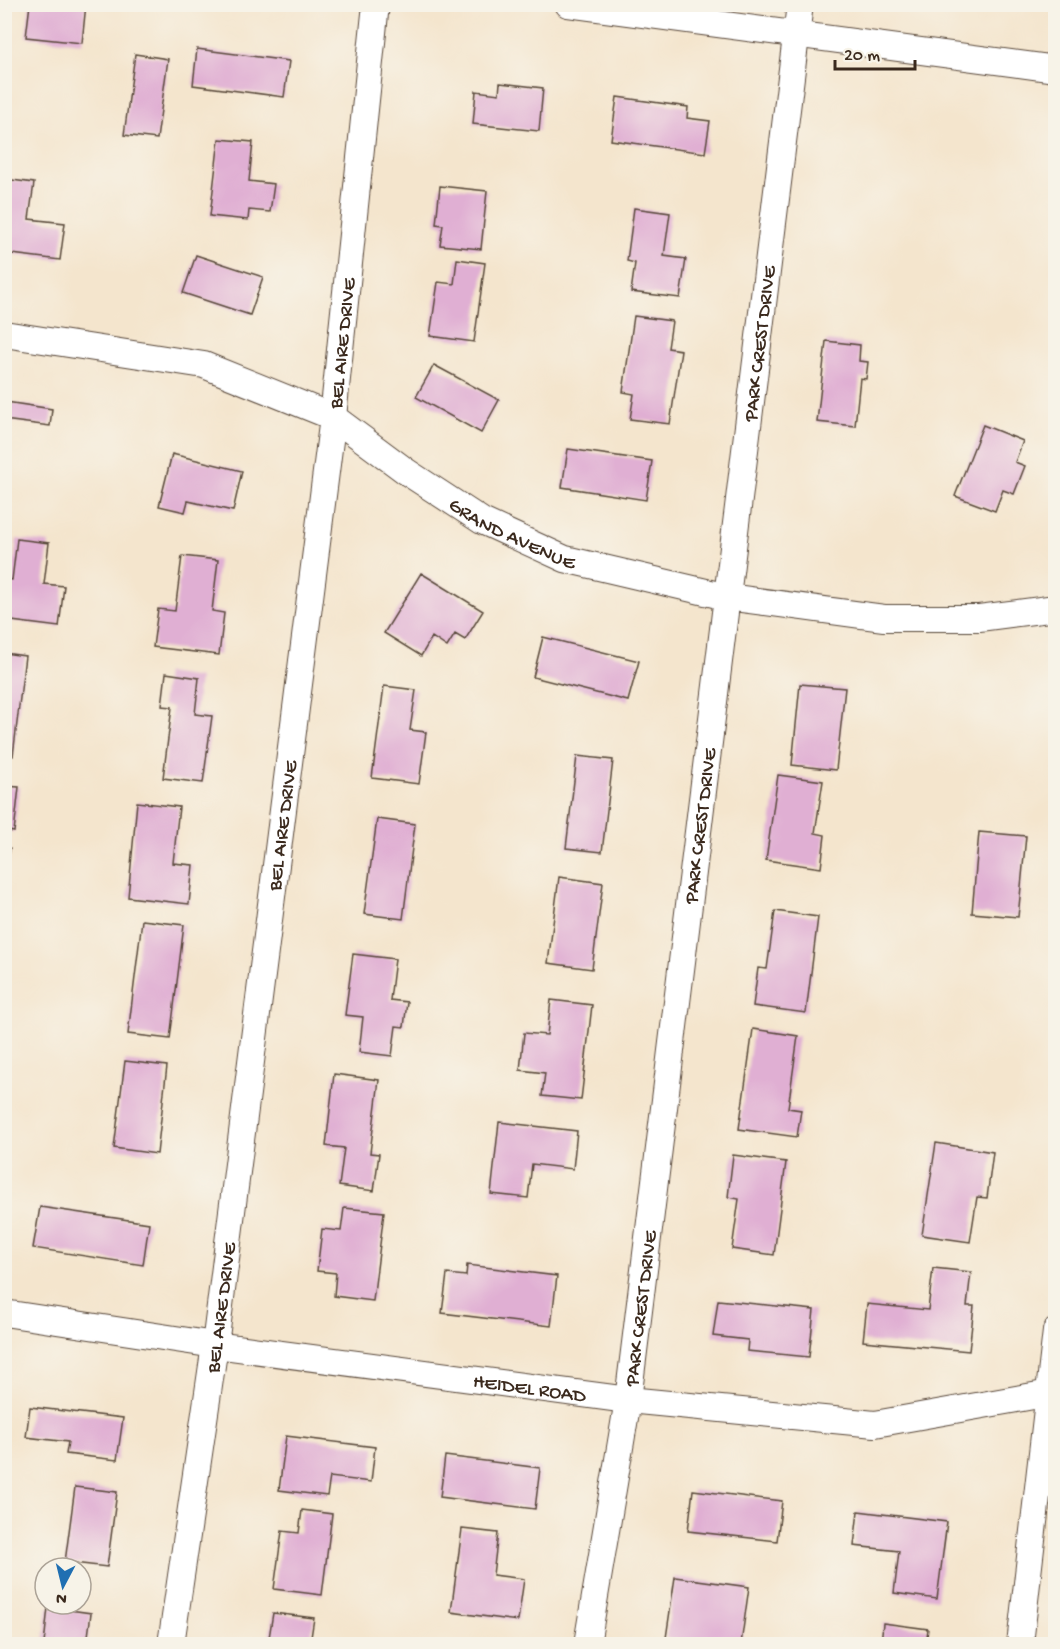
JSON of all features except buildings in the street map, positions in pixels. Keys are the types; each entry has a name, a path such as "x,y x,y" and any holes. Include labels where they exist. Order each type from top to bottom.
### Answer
{"street":[{"name":"BEL AIRE DRIVE","path":"171,1644 215,1345 333,417 376,4"},
{"path":"567,4 1056,69"},
{"name":"PARK CREST DRIVE","path":"587,1644 628,1400 800,4"},
{"name":"GRAND AVENUE","path":"4,334 204,365 333,417 407,472 482,521 565,559 727,597 884,618 979,618 1056,608"},
{"name":"HEIDEL ROAD","path":"4,1313 215,1345 628,1400 875,1424 1053,1392"},
{"path":"1020,1644 1053,1392 1056,1331"}]}
